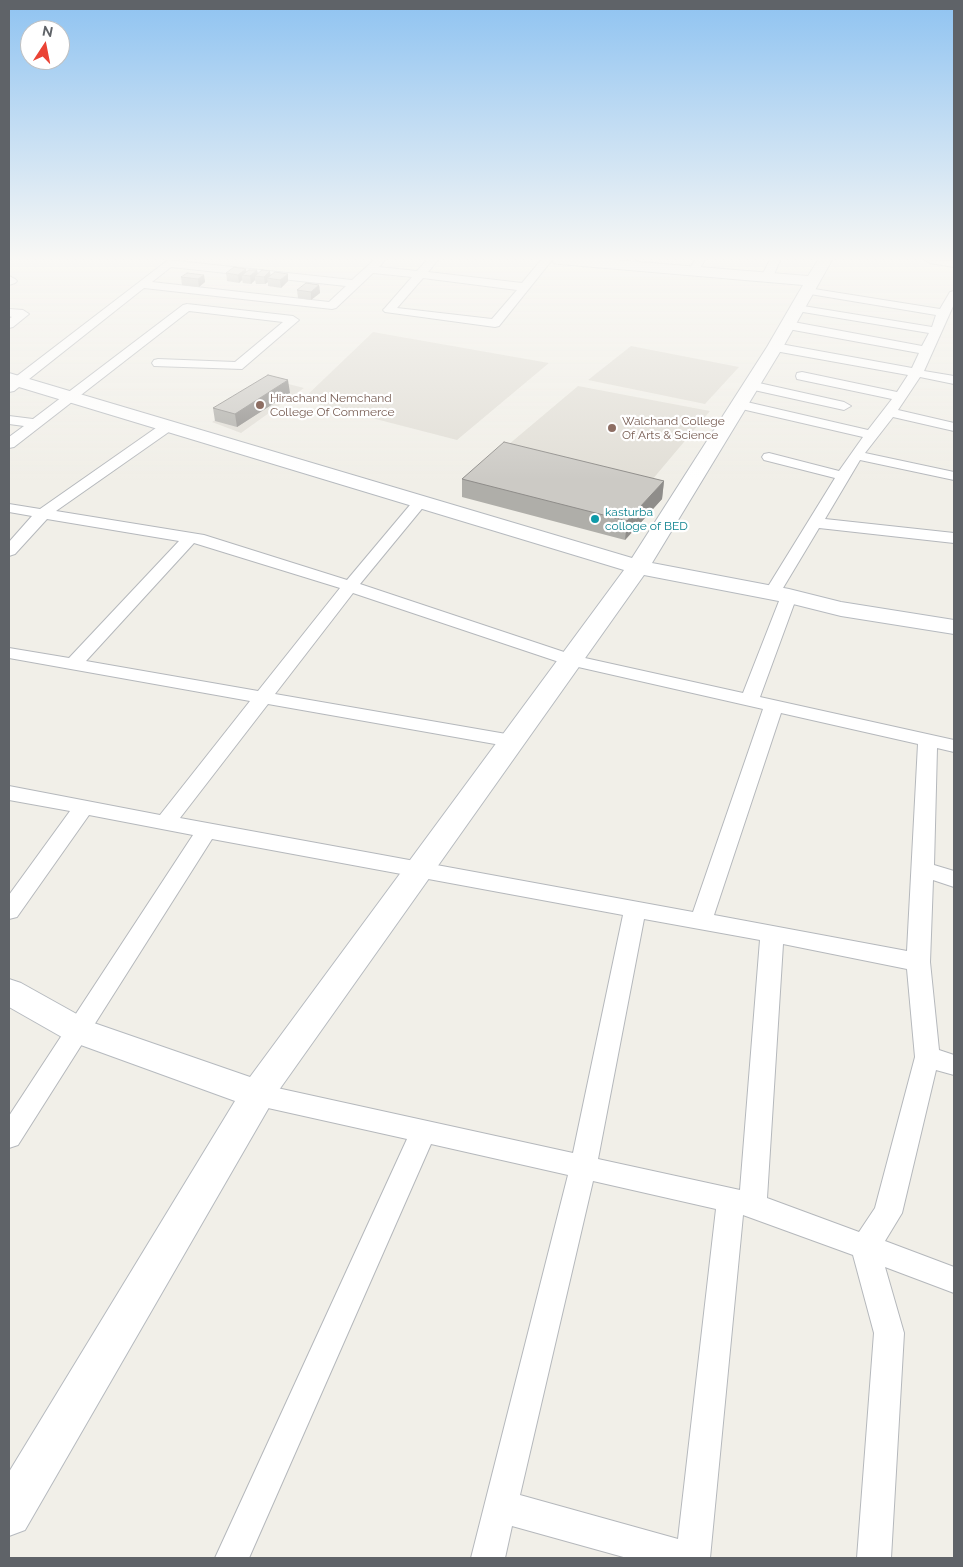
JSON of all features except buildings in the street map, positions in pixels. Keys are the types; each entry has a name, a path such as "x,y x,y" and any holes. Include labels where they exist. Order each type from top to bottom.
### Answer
{"street":[{"path":"12,382 76,333"},
{"path":"9,444 152,333"},
{"path":"158,363 238,366 277,333"},
{"path":"9,1514 267,1080 638,567 782,333"},
{"path":"851,333 916,373 954,380"},
{"path":"880,333 926,351"},
{"path":"750,700 780,594 816,522 856,455 901,397 916,373 935,333"},
{"path":"802,376 901,397"},
{"path":"12,382 69,396 638,567 780,594 850,611 954,627"},
{"path":"744,395 844,406"},
{"path":"744,395 873,435"},
{"path":"890,412 954,427"},
{"path":"9,420 34,424"},
{"path":"9,551 44,513 168,426"},
{"path":"856,455 954,476"},
{"path":"769,457 843,476"},
{"path":"165,823 350,586 420,502"},
{"path":"9,508 204,540 350,586 571,660 954,746"},
{"path":"816,522 954,538"},
{"path":"73,664 190,538"},
{"path":"9,653 512,741"},
{"path":"701,920 774,705"},
{"path":"865,1247 888,1214 927,1058 918,962 928,740"},
{"path":"9,793 85,806 206,831 701,920 918,962"},
{"path":"9,911 85,806"},
{"path":"9,1137 206,831"},
{"path":"923,869 954,879"},
{"path":"488,1558 583,1167 635,909"},
{"path":"693,1558 742,1202 772,934"},
{"path":"9,992 79,1031 259,1095 742,1202 954,1280"},
{"path":"927,1058 954,1065"},
{"path":"232,1558 423,1132"},
{"path":"865,1247 889,1333 874,1558"},
{"path":"501,1506 685,1558"}],"shaded area":[{"path":"372,333 549,363 457,440 302,400"},
{"path":"631,346 739,367 705,404 588,380"},
{"name":"Hirachand Nemchand College Of Commerce","path":"277,381 304,388 241,433 212,422"},
{"name":"Walchand College Of Arts & Science","path":"578,386 710,411 652,480 508,445"}],"place":[{"name":"Hirachand Nemchand College Of Commerce","path":"260,405"},
{"name":"Walchand College Of Arts & Science","path":"612,428"},
{"name":"kasturba colloge of BED","path":"595,519"}]}
